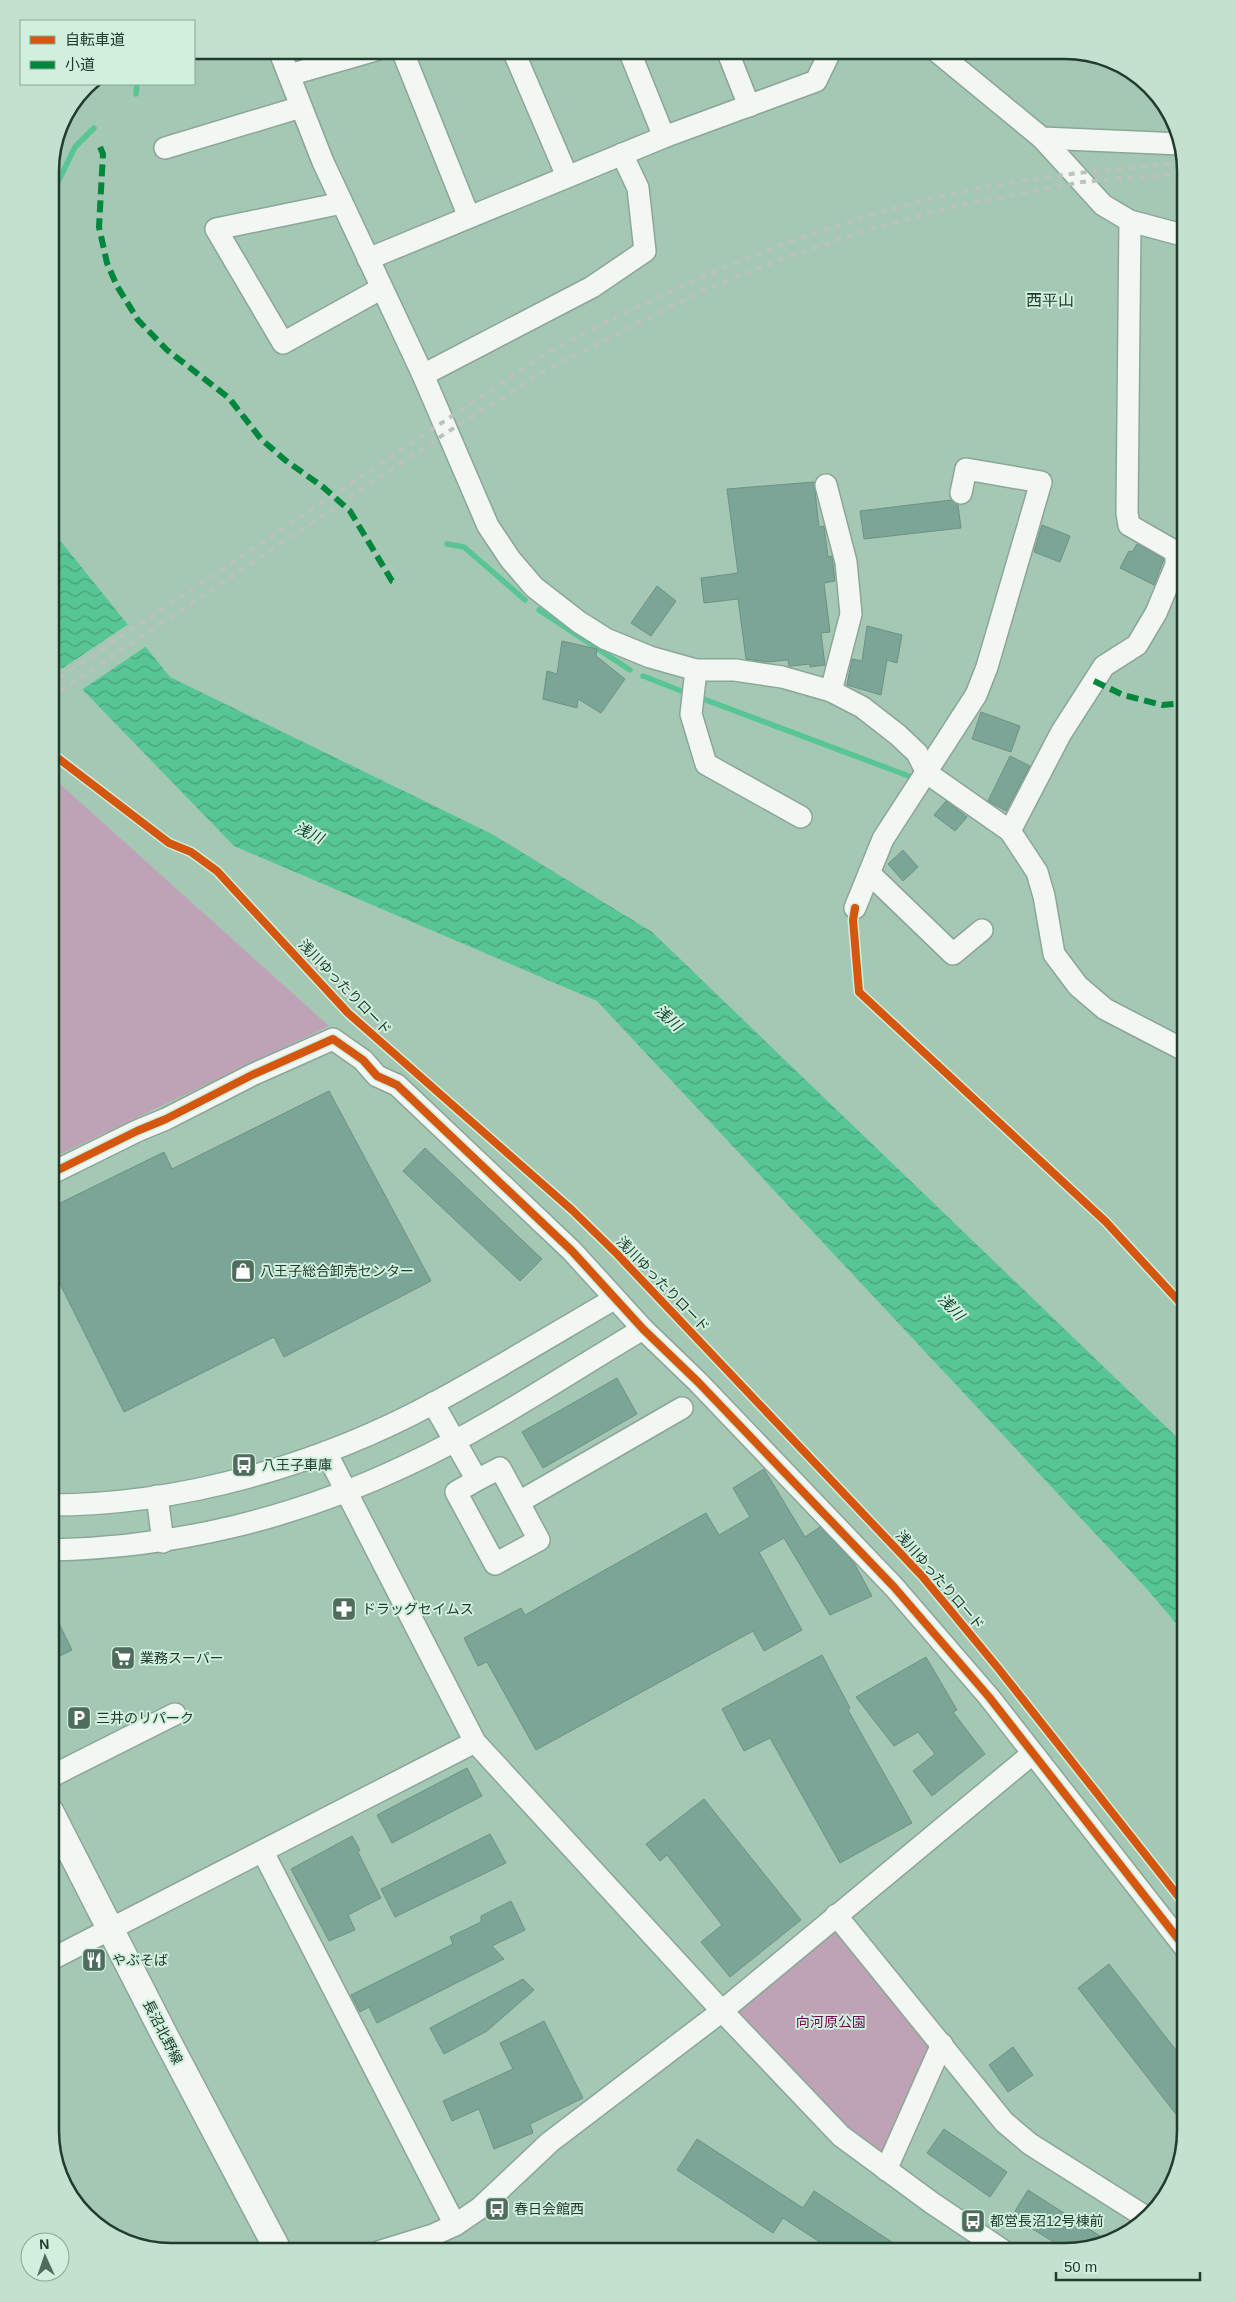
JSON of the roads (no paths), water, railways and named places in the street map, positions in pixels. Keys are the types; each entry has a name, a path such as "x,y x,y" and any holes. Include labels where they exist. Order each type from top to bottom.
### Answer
{"main road":[{"name":"長沼北野線","path":"59,1828 274,2243"}],"street":[{"path":"282,59 342,203 423,375 488,526 510,558 534,586 579,622 606,639 650,658 696,670 735,670 782,677 831,691 862,707 898,735 917,753 927,773 1010,831 1037,872 1044,896 1054,954 1078,986 1105,1009 1177,1046"},
{"path":"289,75 345,59"},
{"path":"406,59 469,217"},
{"path":"518,59 567,176"},
{"path":"633,59 664,137"},
{"path":"731,59 749,106"},
{"path":"368,259 664,137 816,81 827,59"},
{"path":"946,59 1042,138 1103,205 1130,221 1177,234"},
{"path":"165,148 301,107"},
{"path":"1042,138 1173,144"},
{"path":"423,375 592,287 645,252 638,188 622,154"},
{"path":"342,203 216,229 283,343 382,288"},
{"path":"1010,831 1060,733 1104,666 1138,645 1156,613 1176,565 1176,552 1129,525 1127,512 1130,221"},
{"path":"855,908 882,839 927,773 976,695 987,667 1041,482 966,469 961,493"},
{"path":"826,485 846,562 851,614 831,691"},
{"path":"696,670 691,714 706,764 801,816"},
{"path":"869,873 953,954 982,930"},
{"path":"59,1170 137,1131 166,1119 252,1075 333,1039 363,1060 378,1076 397,1085 572,1251 614,1299 704,1389 894,1587 988,1697 1177,1938"},
{"path":"59,1504 157,1496 249,1477 326,1452 433,1403 614,1299"},
{"path":"59,1549 164,1542 264,1518 346,1492 454,1441 643,1329"},
{"path":"433,1403 477,1480"},
{"path":"519,1502 682,1408"},
{"path":"326,1452 476,1742 722,2011 841,2136 886,2170 992,2243"},
{"path":"500,1468 539,1540 495,1564 456,1492 477,1480 500,1468"},
{"path":"157,1496 164,1542"},
{"path":"59,1772 174,1714"},
{"path":"59,1955 476,1742"},
{"path":"433,2243 480,2208 550,2142 722,2011 1032,1754"},
{"path":"263,1852 455,2225"},
{"path":"836,1915 1004,2122 1030,2144 1140,2214"},
{"path":"886,2170 942,2044"}],"water":[{"name":"浅川","path":"59,539 170,677 492,834 652,932 1177,1437 1177,1624 1147,1589 597,1001 234,846 59,665"}],"waterway":[{"path":"136,94 137,85"},
{"path":"59,180 75,147 94,128"},
{"path":"447,544 464,547 525,600"},
{"path":"539,610 630,670"},
{"path":"643,676 684,692"},
{"path":"706,700 914,778"}],"railway":[{"path":"59,678 542,356 691,282 793,240 899,207 952,194 1068,174 1177,164"},
{"path":"59,692 446,433 549,368 706,289 784,258 868,230 955,206 1082,182 1177,174"}],"place":[{"name":"八王子総合卸売センター","path":"243,1271"},
{"name":"八王子車庫","path":"244,1465"},
{"name":"ドラッグセイムス","path":"344,1609"},
{"name":"業務スーパー","path":"123,1658"},
{"name":"三井のリパーク","path":"79,1718"},
{"name":"やぶそば","path":"94,1960"},
{"name":"春日会館西","path":"497,2209"},
{"name":"都営長沼12号棟前","path":"973,2221"}],"district":[{"name":"西平山","path":"1050,300"}],"park label":[{"name":"向河原公園","path":"831,2022"}]}
